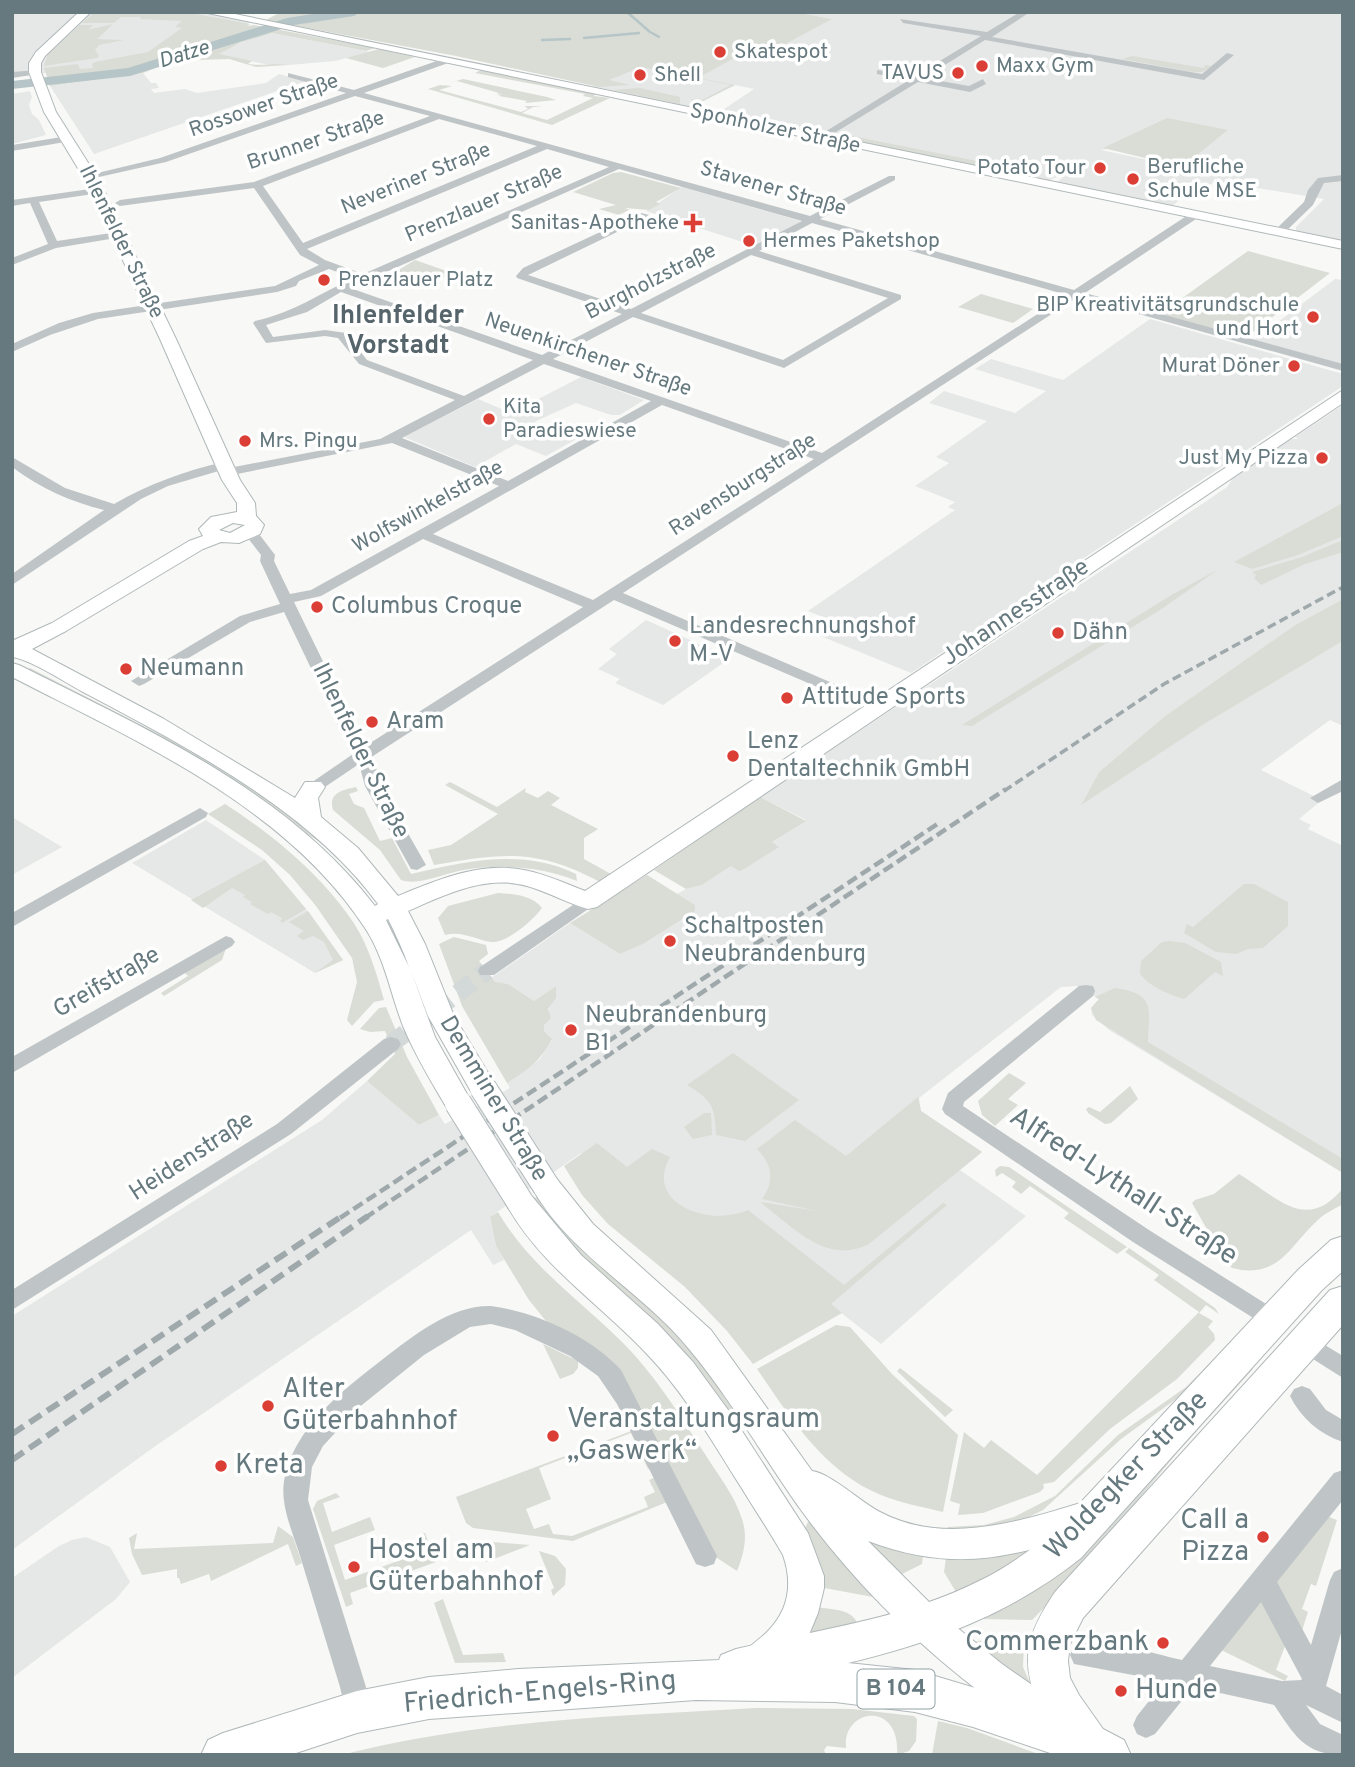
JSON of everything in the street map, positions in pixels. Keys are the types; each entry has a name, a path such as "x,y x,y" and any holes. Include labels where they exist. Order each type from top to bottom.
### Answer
{"main road":[{"path":"37,78 35,63 40,54 86,12"},
{"name":"Sponholzer Straße","path":"208,12 1343,246"},
{"name":"Ihlenfelder Straße","path":"37,78 50,112 90,176 229,476"},
{"name":"Johannesstraße","path":"588,901 1343,395"},
{"path":"13,651 231,529 234,509 229,476"},
{"name":"Demminer Straße","path":"13,651 130,708 253,778 310,820 352,857 382,912 418,953 436,1005 483,1088 546,1186 582,1232 700,1339 852,1548 925,1623"},
{"name":"Demminer Straße","path":"13,651 237,791 314,854 350,889 382,912 393,959 412,1016 458,1103 520,1202 539,1229 570,1264 628,1314 669,1356 750,1473 798,1551 806,1577 806,1591 797,1619 780,1644 767,1656 746,1667"},
{"path":"310,820 306,798 313,787"},
{"path":"382,912 469,880 493,876 533,879 566,895 588,901"},
{"name":"Woldegker Straße","path":"1066,1649 1054,1628 1069,1605 1289,1331 1310,1280 1343,1250"},
{"name":"Woldegker Straße","path":"746,1667 925,1623 970,1607 1030,1574 1067,1545 1097,1513 1289,1331 1343,1300"},
{"path":"783,1456 821,1492 864,1522 882,1531 923,1543 985,1545 1035,1533 1097,1513"},
{"path":"925,1623 1019,1699 1098,1749"},
{"name":"B 104","path":"1066,1649 1046,1663 1048,1682 1068,1718 1098,1749"},
{"name":"Friedrich-Engels-Ring","path":"696,1680 746,1667"},
{"name":"Friedrich-Engels-Ring","path":"223,1755 357,1713 455,1696 696,1680 835,1682 915,1691 973,1706 1098,1749"}],"street":[{"path":"820,138 1026,12"},
{"path":"903,21 1204,77 1230,55"},
{"name":"Rossower Straße","path":"90,176 163,160 448,60"},
{"path":"880,72 970,89 983,82"},
{"path":"12,75 37,78"},
{"name":"Stavener Straße","path":"291,75 1343,368"},
{"name":"Brunner Straße","path":"120,203 256,185 439,116"},
{"path":"12,148 68,139"},
{"name":"Neveriner Straße","path":"300,248 546,146"},
{"name":"Prenzlauer Straße","path":"325,295 619,166"},
{"name":"Burgholzstraße","path":"12,581 139,492 164,482 229,476 370,446 391,438 892,178"},
{"path":"1279,232 1309,203 1313,190 1321,180 1343,178"},
{"path":"256,185 300,248 310,257 363,278"},
{"path":"12,203 97,191"},
{"path":"33,200 54,245"},
{"path":"675,224 645,215 521,274 527,280 783,363 897,297 751,253"},
{"name":"Ravensburgstraße","path":"313,787 1078,294 1195,215"},
{"path":"13,261 54,245 118,235"},
{"path":"300,287 295,279 328,265"},
{"path":"12,349 46,331 73,321 300,287 325,295 319,301 271,321 259,323 270,341 337,333 345,337 363,362 464,400"},
{"name":"Neuenkirchener Straße","path":"340,289 824,458"},
{"name":"Wolfswinkelstraße","path":"139,681 245,619 316,593 661,401"},
{"path":"391,438 510,486"},
{"path":"12,461 31,476 66,494 114,508"},
{"name":"Ihlenfelder Straße","path":"231,529 243,543 267,561 349,731 364,753 373,786 417,865"},
{"path":"424,535 594,607"},
{"path":"613,594 876,707"},
{"path":"1318,798 1343,783"},
{"path":"12,921 200,813"},
{"name":"Johannesstraße","path":"487,971 588,901"},
{"name":"Greifstraße","path":"12,1066 226,942"},
{"name":"Alfred-Lythall-Straße","path":"1086,991 955,1098 952,1103 955,1114 1289,1331"},
{"name":"Heidenstraße","path":"12,1301 284,1129 391,1044"},
{"path":"357,1713 353,1687 296,1500 296,1475 303,1457 316,1437 360,1391 408,1354 458,1323 478,1315 507,1318 550,1335 582,1353 611,1375 705,1556"},
{"path":"1289,1331 1343,1368"},
{"path":"1302,1396 1318,1417 1343,1432"},
{"path":"1146,1725 1343,1481"},
{"path":"1263,1580 1313,1685 1343,1710"},
{"path":"1313,1685 1343,1580"},
{"path":"1066,1649 1282,1694 1313,1685"},
{"path":"1282,1694 1310,1733 1343,1749"}],"shaded area":[{"path":"12,12 226,12 260,19 126,66 76,70 64,68 12,77"},
{"path":"95,12 185,12 250,24 247,26 254,25 375,48 366,51 272,33 242,42 219,54 252,61 248,64 289,65 256,67 229,59 196,60 165,64 143,73 50,86 44,68 78,64 80,69 93,68 92,64 95,62 148,52 182,28 175,27 182,21 140,19 141,17 121,17 114,23 82,23"},
{"path":"281,12 795,12 832,19 772,51 767,47 757,49 739,46 749,50 698,78 735,85 691,107 692,99 702,100 731,85 641,67 609,80 630,85 599,87 456,56 266,20"},
{"path":"795,12 1343,12 1343,241 1296,231 1296,227 1324,199 1215,181 1201,192 1191,191 1172,206 1056,183 1071,171 1048,181 913,153 816,129 796,129 718,113 754,89 735,85 691,107 592,86 636,65 697,78 749,50 767,53 831,19","holes":["1227,131 1183,167 1189,169 1186,171 1169,168 1158,162 1101,150"]},
{"path":"113,24 97,39 124,40 99,45 95,50 99,56 97,58 44,66 48,54 80,25 93,25 88,30"},
{"path":"272,33 370,52 335,61 289,65 269,65 217,54 256,36"},
{"path":"379,49 415,57 383,68 346,58"},
{"path":"1132,56 1204,68 1205,65 1212,66 1202,72 1193,72 1122,59"},
{"path":"481,70 610,98 552,125 428,89 440,85 452,86 439,90 521,112 528,109 525,106 543,106 533,107 522,113 547,120 593,98 583,96 585,94 475,73"},
{"path":"143,73 159,88 151,89 154,93 185,89 197,93 266,83 279,74 306,81 94,154 50,86"},
{"path":"463,79 556,100 525,103 527,101 499,96 502,94 497,95 499,93 457,81 449,83"},
{"path":"640,88 680,97 680,104 612,90"},
{"path":"30,91 32,97 29,105 32,114 39,120 46,135 12,144 12,94"},
{"path":"1167,118 1228,130 1183,167 1103,148"},
{"path":"847,135 977,161 984,156 989,158 983,158 974,164 979,167 857,141"},
{"path":"621,172 681,188 656,202 660,204 649,210 625,208 629,210 619,215 599,209 616,205 573,192 613,173"},
{"path":"682,187 800,222 755,246 646,211"},
{"path":"1248,251 1330,273 1245,338 1160,314"},
{"path":"415,260 455,274 431,282 397,271"},
{"name":"BIP Kreativitätsgrundschule und Hort","path":"1335,279 1343,280 1343,365 1254,340"},
{"path":"981,294 1033,309 1013,323 958,307"},
{"path":"1150,319 1343,374 1343,386 911,673 806,630 823,617 808,611 955,510 948,507 955,502 915,486 949,463 936,457 987,421 929,403 944,391 1015,413 1046,391 975,369 991,359 1063,380"},
{"name":"Kita Paradieswiese","path":"581,377 644,400 620,415 611,415 576,403 534,422 582,436 546,456 516,444 475,467 404,437 478,399 511,413"},
{"path":"1343,405 1343,599 1295,625 1165,716 1099,772 1082,803 1206,723 1343,641 1343,726 1330,720 1261,770 1322,800 1299,819 1311,825 1308,829 1343,846 1343,1173 1109,1030 1092,1015 1091,1008 1099,999 1077,986 1061,987 919,1098 921,1111 982,1152 960,1170 1026,1216 881,1344 831,1305 581,1153 490,1217 496,1246 504,1260 493,1265 471,1230 154,1447 12,1550 12,1316 322,1120 367,1081 419,1125 439,1115 445,1124 510,1088 507,1083 540,1059 552,1040 544,1031 544,1025 556,986 534,1001 508,984 495,983 491,978 570,923 620,954 643,944 694,911 695,905 677,894 702,885 731,866 778,846 771,843 806,820 760,797 1202,504 1227,487 1233,478 1291,439 1298,439 1295,437"},
{"path":"1343,503 1343,536 1298,555 1252,569 1234,562"},
{"path":"1343,540 1343,552 1305,564 1261,585 1254,578 1256,575 1252,572 1302,557"},
{"path":"1219,569 1160,610 972,726 962,725 1173,594"},
{"path":"1343,599 1343,641 1206,723 1081,805 1099,772 1165,716 1295,625"},
{"path":"646,620 732,657 663,705 615,683 620,679 598,669 617,654 609,649"},
{"path":"30,668 216,763 247,782 325,842 322,843 27,670"},
{"path":"450,782 497,807 526,788 525,792 538,798 548,791 560,798 551,805 598,829 584,838 584,859 611,874 600,882 557,863 519,856 480,858 434,865 428,850 451,845 498,814 445,785"},
{"path":"356,787 358,791 349,794 354,804 364,808 380,841 392,838 411,874 473,861 515,859 556,866 576,874 577,881 535,869 506,867 463,870 415,882 401,880 380,850 333,810 332,804 337,793"},
{"path":"760,797 806,821 772,842 779,847 744,869 739,871 731,866 702,885 686,889 654,870"},
{"path":"225,804 296,858 328,890 355,925 372,961 384,1000 374,1002 352,1026 347,1020 357,982 352,958 316,906 290,875 262,850 208,814"},
{"path":"12,817 62,847 12,875"},
{"path":"206,820 265,860 306,909 343,960 315,973 132,863"},
{"path":"265,860 306,909 282,923 282,918 250,904 252,902 243,897 245,895 232,888 203,908 191,900"},
{"path":"647,875 695,905 695,911 643,944 620,954 570,923"},
{"path":"1244,884 1254,884 1288,902 1288,926 1263,948 1248,949 1236,954 1216,952 1184,933 1187,924 1193,927"},
{"path":"498,893 528,898 542,908 520,930 499,941 492,942 458,934 445,935 438,918 448,906"},
{"path":"308,911 343,960 315,973 333,960 324,942 313,936 303,940 297,936 304,931 289,922"},
{"path":"454,937 486,945 488,954 479,961 495,982 508,984 534,1001 556,986 556,998 548,1009 551,1018 544,1025 544,1031 552,1039 533,1064 507,1083 462,1006 439,944"},
{"path":"1162,942 1185,943 1221,962 1223,976 1215,972 1184,999 1154,986 1140,974 1141,961"},
{"path":"226,948 222,960 164,996 161,993 188,976 184,972"},
{"path":"1115,988 1138,994 1144,999 1149,1012 1148,1042 1343,1159 1343,1173 1096,1020 1091,1008 1099,999 1095,997"},
{"path":"386,1007 407,1057 439,1115 419,1125 367,1081 395,1054 385,1031 370,1032 360,1029 379,1008"},
{"path":"733,1053 799,1100 745,1141 716,1135 713,1110 702,1095 687,1085"},
{"path":"1009,1073 1026,1083 1008,1099 1018,1105 995,1126 982,1115 978,1101"},
{"path":"1130,1086 1138,1099 1111,1123 1105,1124 1088,1113 1086,1109 1089,1107 1100,1112"},
{"path":"918,1097 921,1111 982,1152 869,1244 838,1250 824,1247 797,1232 760,1202 817,1211 762,1199 769,1186 770,1173 766,1160 757,1149 795,1120 846,1156"},
{"path":"704,1113 711,1113 712,1135 693,1139 684,1127"},
{"path":"597,1143 627,1167 652,1149 670,1157 664,1174 666,1188 673,1199 685,1208 717,1216 748,1210 844,1285 943,1203 947,1205 831,1304 842,1313 753,1364 727,1331 685,1287 608,1224 582,1195 564,1166"},
{"path":"1000,1166 1009,1167 1127,1247 1117,1254 1064,1218 1069,1213 1030,1186 1021,1194 1012,1187 1016,1182 1002,1173 996,1177 995,1170"},
{"path":"1239,1174 1292,1207 1305,1210 1317,1208 1330,1201 1343,1188 1343,1204 1321,1217 1291,1250 1272,1265 1248,1270 1232,1268 1226,1261 1236,1259 1232,1253 1222,1255 1220,1251 1229,1249 1226,1243 1216,1245 1192,1203 1214,1194"},
{"path":"540,1195 689,1346 734,1408 724,1412 531,1200"},
{"path":"498,1212 538,1264 632,1352 676,1409 739,1510 745,1539 737,1571 711,1554 619,1376 550,1326 529,1300 496,1246 490,1217"},
{"path":"1129,1248 1215,1308 1219,1314 1206,1305 1199,1313 1213,1321 1208,1327 1215,1340 1177,1379 1110,1429 1054,1482 1043,1484 1044,1488 1040,1492 983,1513 958,1515 960,1504 950,1501 964,1432 984,1448 991,1440 1037,1475 1199,1312 1154,1280 1159,1275 1125,1252"},
{"path":"836,1325 850,1327 892,1374 958,1435 943,1512 881,1495 842,1473 796,1424 757,1369"},
{"path":"543,1344 578,1361 578,1368 573,1374 560,1379"},
{"path":"1223,1350 1194,1386 1121,1439 1043,1510 1023,1520 982,1531 946,1529 984,1525 1014,1517 1055,1496 1118,1435 1186,1387"},
{"path":"1248,1365 1253,1369 1177,1453 1068,1584 1032,1620 980,1619 979,1617"},
{"path":"900,1368 953,1410 945,1417 897,1371"},
{"path":"634,1430 651,1467 648,1469 631,1433 539,1468 551,1499 526,1509 534,1529 549,1524 553,1534 572,1536 648,1507 644,1497 655,1492 649,1480 656,1477 667,1502 573,1541 473,1528 466,1523 456,1497"},
{"path":"336,1493 340,1497 323,1503 332,1532 370,1517 375,1530 334,1545 345,1580 423,1552 418,1535 425,1533 436,1562 350,1593 353,1604 346,1607 313,1509 317,1501"},
{"path":"1329,1517 1337,1520 1316,1586 1311,1584 1302,1609 1308,1612 1299,1640 1271,1588"},
{"path":"808,1522 815,1522 878,1593 873,1597 819,1587 803,1532"},
{"path":"278,1526 293,1537 302,1563 296,1566 288,1544 211,1581 209,1574 181,1584 177,1578 177,1569 142,1575 132,1554 129,1538 137,1533 134,1549 273,1543"},
{"path":"864,1536 923,1555 922,1564 896,1577 862,1540"},
{"path":"86,1537 110,1547 130,1582 116,1599 12,1678 12,1578 59,1546"},
{"path":"478,1541 530,1545 486,1562"},
{"path":"1042,1544 959,1597 944,1572 946,1558 988,1558"},
{"path":"539,1551 555,1556 566,1569 565,1585 553,1596 551,1590 554,1588"},
{"path":"1266,1593 1285,1646 1276,1670 1288,1676 1285,1681 1221,1650"},
{"path":"443,1599 463,1655 503,1653 506,1662 455,1663 434,1603"},
{"path":"816,1607 848,1613 859,1627 807,1634"},
{"path":"987,1639 1024,1641 1023,1667 1030,1683 1029,1688 971,1643"},
{"path":"756,1708 852,1709 914,1716 917,1719 916,1741 909,1751 897,1755 896,1737 890,1725 882,1718 872,1716 861,1718 853,1724 847,1735 846,1748 827,1746 824,1750 826,1755 341,1755 444,1734 547,1721"},
{"path":"938,1721 967,1728 1041,1755 932,1755"}],"waterway":[{"name":"Datze","path":"323,16 327,12"},
{"name":"Datze","path":"12,85 130,72 292,21 354,12"},
{"path":"627,12 650,32"},
{"path":"584,38 639,33"},
{"path":"652,33 659,37"},
{"path":"542,40 570,39"}],"tunnel":[{"path":"391,1044 487,971"}],"railway":[{"path":"1004,791 1164,684 1343,587"},
{"path":"365,1218 1006,789"},
{"path":"340,1218 939,823"},
{"path":"12,1434 342,1216"},
{"path":"12,1460 368,1216"}],"place":[{"name":"Skatespot","path":"720,52"},
{"name":"Maxx Gym","path":"982,66"},
{"name":"TAVUS","path":"958,73"},
{"name":"Shell","path":"640,75"},
{"name":"Potato Tour","path":"1100,168"},
{"name":"Berufliche Schule MSE","path":"1133,179"},
{"name":"Sanitas-Apotheke","path":"693,223"},
{"name":"Hermes Paketshop","path":"749,241"},
{"name":"Prenzlauer Platz","path":"324,280"},
{"name":"BIP Kreativitätsgrundschule und Hort","path":"1313,317"},
{"name":"Murat Döner","path":"1294,366"},
{"name":"Kita Paradieswiese","path":"489,419"},
{"name":"Mrs. Pingu","path":"245,441"},
{"name":"Just My Pizza","path":"1322,458"},
{"name":"Columbus Croque","path":"317,607"},
{"name":"Dähn","path":"1058,633"},
{"name":"Landesrechnungshof M-V","path":"675,641"},
{"name":"Neumann","path":"126,669"},
{"name":"Attitude Sports","path":"787,698"},
{"name":"Aram","path":"372,722"},
{"name":"Lenz Dentaltechnik GmbH","path":"733,756"},
{"name":"Schaltposten Neubrandenburg","path":"670,941"},
{"name":"Neubrandenburg B1","path":"571,1030"},
{"name":"Alter Güterbahnhof","path":"268,1406"},
{"name":"Veranstaltungsraum „Gaswerk“","path":"553,1436"},
{"name":"Kreta","path":"221,1466"},
{"name":"Call a Pizza","path":"1263,1537"},
{"name":"Hostel am Güterbahnhof","path":"354,1567"},
{"name":"Commerzbank","path":"1163,1643"},
{"name":"Hunde","path":"1121,1691"}],"district":[{"name":"Ihlenfelder Vorstadt","path":"398,331"}]}
